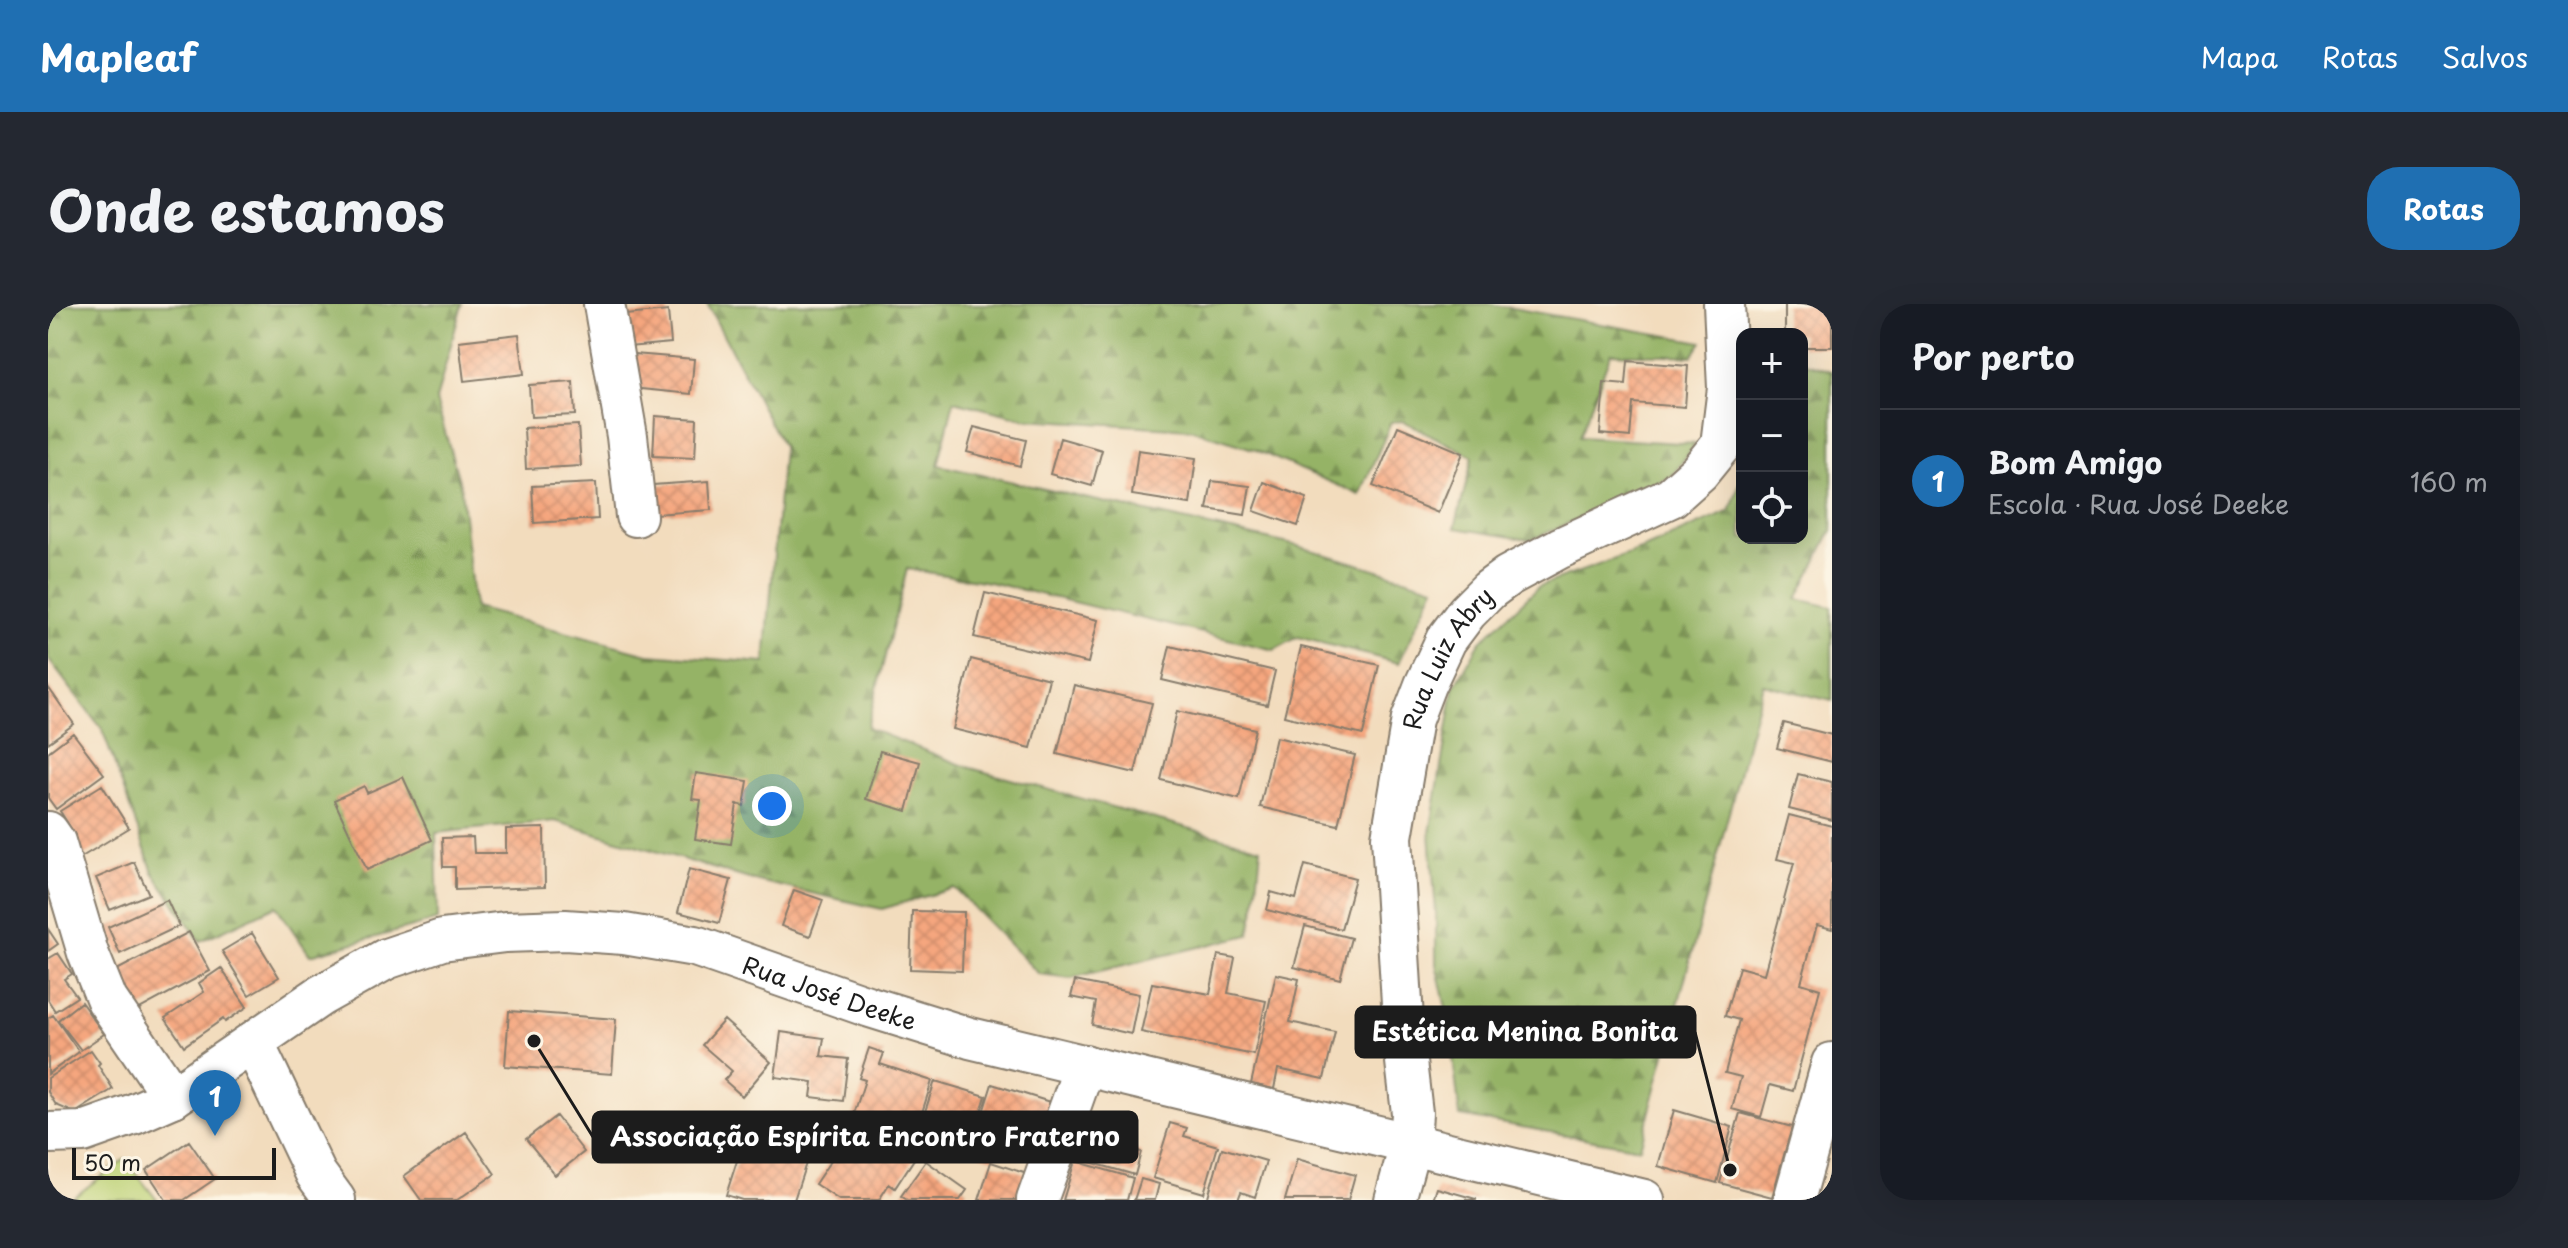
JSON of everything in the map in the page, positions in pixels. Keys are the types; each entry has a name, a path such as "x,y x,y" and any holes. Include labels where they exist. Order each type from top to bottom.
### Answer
{"street":[{"path":"604,304 627,436 636,516"},
{"name":"Rua Luiz Abry","path":"1395,1200 1410,1145 1412,1113 1405,1053 1392,837 1412,719 1446,640 1489,590 1560,548 1671,497 1699,472 1721,445 1728,388 1724,304"},
{"path":"48,832 55,842 88,953 107,1000 173,1097"},
{"name":"Rua José Deeke","path":"48,1133 83,1132 173,1097 320,996 386,959 442,940 505,932 565,930 624,934 695,946 970,1038 1629,1198"},
{"path":"253,1042 316,1174 335,1200"},
{"path":"1794,1200 1832,1063"},
{"path":"1037,1200 1085,1065"}],"green space":[{"path":"48,304 462,304 436,400 461,488 474,608 648,654 765,663 783,447 707,304 1490,304 1702,342 1692,356 1611,353 1579,437 1695,444 1672,476 1531,540 1455,528 1473,456 1403,421 1391,422 1360,495 1256,450 1190,429 1025,419 954,401 938,465 1298,546 1435,587 1399,663 1298,637 1274,650 989,582 907,569 867,728 967,767 1261,848 1249,935 1071,978 1039,974 954,888 882,909 749,879 555,821 436,833 438,920 310,955 276,906 200,941 153,872 102,729 48,659"},
{"path":"1808,364 1832,371 1832,530 1797,599 1832,607 1832,701 1763,684 1640,1148 1460,1116 1448,1017 1436,964 1430,833 1454,688 1480,642 1539,586 1646,548 1730,511 1736,494 1736,544 1808,544"},
{"path":"125,1159 157,1200 70,1200"}],"building":[{"path":"1785,304 1832,304 1832,347 1808,347 1808,328 1785,328"},
{"path":"668,311 671,343 617,348 614,316"},
{"path":"519,334 524,374 464,381 459,341"},
{"path":"634,354 694,359 691,394 631,388"},
{"path":"1628,361 1688,366 1685,407 1633,403 1630,437 1600,434 1604,383 1626,385"},
{"path":"573,382 575,415 531,417 529,385"},
{"path":"655,416 697,419 695,458 653,456"},
{"path":"578,425 581,466 526,469 524,428"},
{"path":"1398,426 1463,453 1438,513 1373,486"},
{"path":"974,427 1026,440 1020,466 967,452"},
{"path":"1060,438 1102,450 1092,486 1050,474"},
{"path":"1138,450 1196,458 1190,504 1132,495"},
{"path":"709,481 711,510 655,514 653,485"},
{"path":"1212,481 1250,486 1245,515 1207,509"},
{"path":"1264,482 1307,498 1298,526 1254,511"},
{"path":"596,483 598,519 534,523 532,486"},
{"path":"985,593 1098,620 1088,663 974,637"},
{"path":"1170,646 1275,671 1267,705 1162,680"},
{"path":"1301,647 1379,665 1363,735 1284,716"},
{"path":"971,659 1049,679 1031,748 953,729"},
{"path":"1074,685 1152,703 1135,773 1057,754"},
{"path":"48,687 74,724 48,743"},
{"path":"1177,711 1255,729 1239,799 1161,780"},
{"path":"1784,723 1832,735 1832,762 1777,748"},
{"path":"73,733 104,774 56,809 48,798 48,752"},
{"path":"1276,737 1355,755 1338,825 1260,807"},
{"path":"880,751 920,762 907,811 866,799"},
{"path":"696,773 748,781 744,806 737,804 731,844 695,839 701,800 692,799"},
{"path":"1798,774 1832,782 1832,820 1789,809"},
{"path":"403,777 432,840 367,870 334,800 364,786 367,793"},
{"path":"102,785 129,828 80,858 68,839 75,835 60,811"},
{"path":"1789,815 1832,826 1832,929 1817,925 1801,983 1820,989 1793,1091 1770,1085 1761,1117 1732,1109 1741,1077 1725,1073 1739,1020 1725,1016 1739,967 1764,974 1794,863 1777,859"},
{"path":"544,828 545,887 455,890 455,867 443,867 442,838 473,837 474,853 506,853 506,829"},
{"path":"134,862 149,894 110,910 96,878"},
{"path":"1305,865 1355,878 1341,929 1267,910 1271,892 1296,899"},
{"path":"689,869 731,880 719,923 678,912"},
{"path":"794,890 823,900 810,936 781,926"},
{"path":"167,900 179,926 120,954 108,927"},
{"path":"912,911 964,912 962,971 910,969"},
{"path":"1305,926 1351,938 1340,979 1294,967"},
{"path":"48,929 58,944 48,951"},
{"path":"189,932 210,971 136,1011 115,971"},
{"path":"252,933 279,977 249,995 222,951"},
{"path":"58,953 72,974 64,979 77,997 55,1011 48,1000 48,959"},
{"path":"1218,955 1235,958 1228,993 1266,1001 1254,1055 1141,1032 1152,983 1210,994"},
{"path":"221,968 247,1007 225,1022 223,1019 184,1046 165,1018 204,992 199,983"},
{"path":"1276,974 1299,979 1290,1022 1335,1032 1324,1079 1278,1069 1274,1089 1251,1084"},
{"path":"1075,981 1139,994 1131,1034 1092,1025 1096,1002 1071,997"},
{"path":"81,1002 104,1034 81,1050 58,1020"},
{"path":"509,1011 616,1019 612,1074 505,1066"},
{"path":"53,1015 79,1052 48,1074 48,1018"},
{"path":"724,1020 771,1062 742,1096 724,1080 732,1071 702,1045"},
{"path":"781,1032 824,1038 821,1056 848,1059 843,1101 811,1097 813,1082 775,1077"},
{"path":"869,1048 884,1053 880,1064 932,1081 918,1125 896,1118 892,1129 853,1117 865,1080 859,1078"},
{"path":"91,1050 113,1089 75,1113 56,1105 48,1092 48,1078"},
{"path":"935,1081 986,1096 971,1142 920,1127"},
{"path":"992,1084 1053,1103 1041,1142 1003,1130 994,1158 971,1151"},
{"path":"1674,1110 1732,1127 1717,1183 1658,1166"},
{"path":"1740,1113 1792,1127 1772,1197 1720,1183"},
{"path":"556,1116 584,1152 555,1175 526,1139"},
{"path":"1170,1123 1187,1128 1184,1136 1218,1146 1204,1193 1153,1178"},
{"path":"872,1127 916,1156 895,1188 889,1184 879,1200 839,1200 815,1184 837,1151 850,1159"},
{"path":"466,1132 495,1174 457,1200 421,1200 404,1176"},
{"path":"1083,1135 1141,1152 1135,1175 1076,1158"},
{"path":"744,1139 807,1160 794,1200 742,1200 726,1195"},
{"path":"189,1141 215,1179 184,1200 166,1200 146,1170"},
{"path":"1222,1148 1266,1161 1255,1197 1241,1192 1238,1200 1207,1200"},
{"path":"1297,1159 1355,1175 1348,1200 1285,1200"},
{"path":"926,1161 967,1190 960,1200 907,1200 901,1196"},
{"path":"1075,1161 1133,1178 1127,1200 1063,1200"},
{"path":"991,1162 1033,1176 1025,1200 979,1200"},
{"path":"1141,1179 1159,1184 1155,1200 1134,1200"},
{"path":"1437,1188 1476,1199 1476,1200 1433,1200"}],"place":[{"name":"Associação Espírita Encontro Fraterno","path":"534,1041"},
{"name":"Bom Amigo","path":"215,1136"},
{"name":"Estética Menina Bonita","path":"1730,1170"}]}
